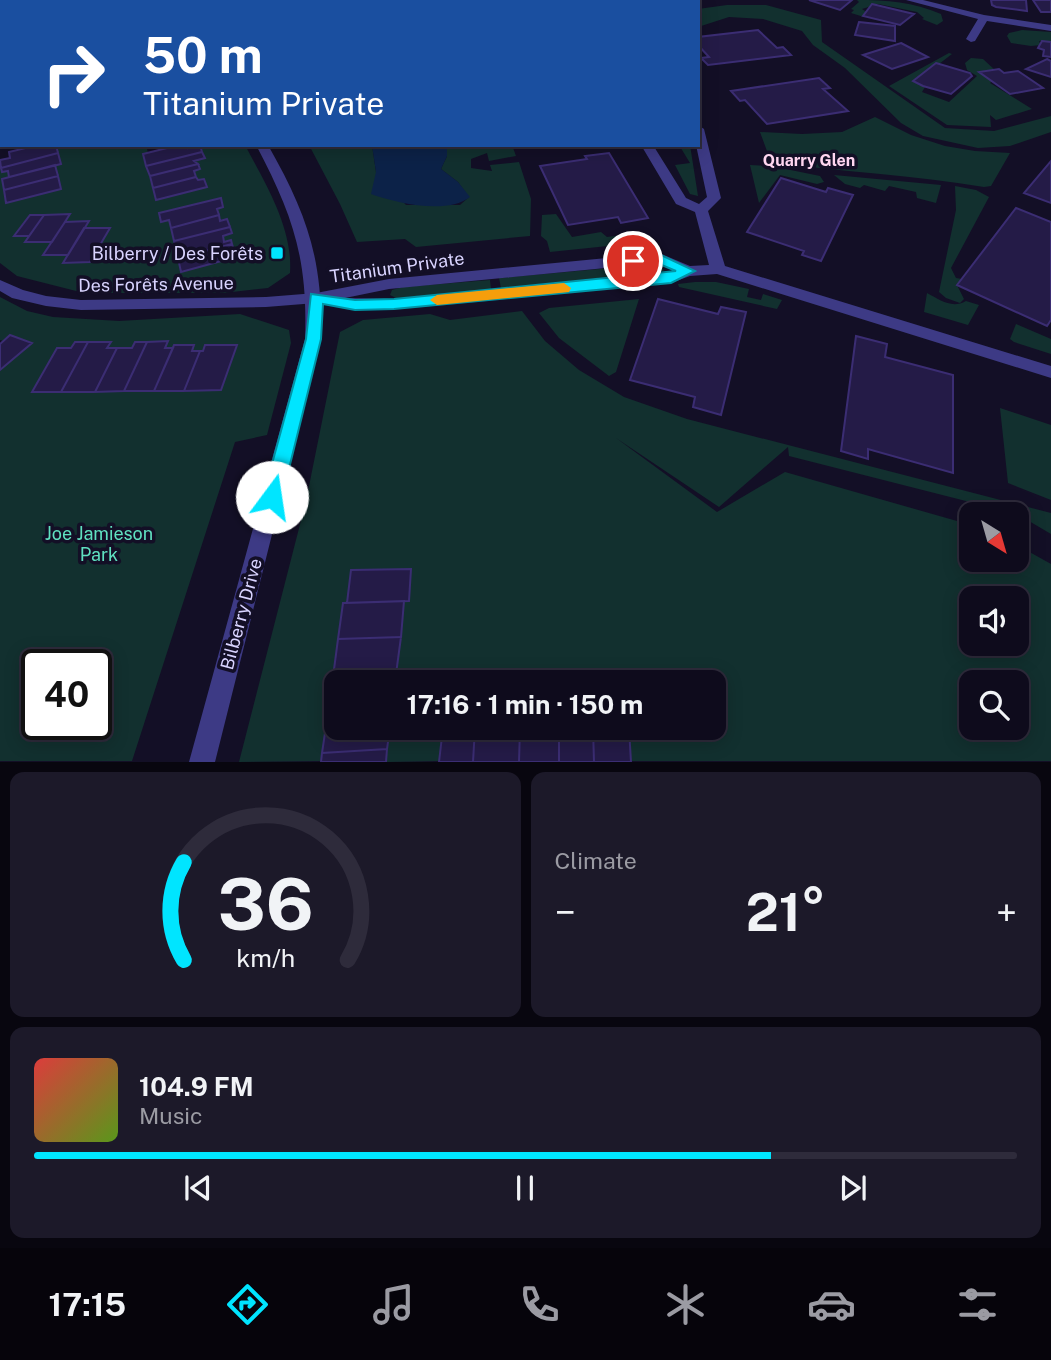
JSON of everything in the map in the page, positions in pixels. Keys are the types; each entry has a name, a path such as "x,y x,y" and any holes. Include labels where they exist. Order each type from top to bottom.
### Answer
{"street":[{"path":"911,0 984,18 1051,28"},
{"path":"971,39 984,18"},
{"path":"700,138 714,198 701,210"},
{"name":"Bilberry Drive","path":"202,761 313,339 316,298 311,257 300,221 263,147"},
{"path":"648,147 681,201 701,210 718,269"},
{"name":"Titanium Private","path":"316,298 389,284 659,258 688,271 718,269 1051,372"},
{"name":"Des Forêts Avenue","path":"0,285 46,301 80,305 266,302 316,298"}],"green space":[{"path":"857,0 910,4 941,14 943,21 937,25 922,19 924,18 917,12 878,4 862,9 868,13 864,17 851,13 854,10 851,9 859,2"},
{"path":"727,5 766,5 821,20 822,42 945,128 994,131 1051,116 1051,132 1010,146 978,148 923,136 901,123 845,68 813,45 802,31 763,19 729,17 700,26 700,9"},
{"path":"1022,30 1051,32 1051,41 1039,41 1041,45 1031,46 1011,43 1007,36 1009,33"},
{"path":"949,53 952,54 939,64 922,92 949,102 977,76 967,70 965,63 971,58 983,59 996,71 994,80 990,83 1032,109 996,120 990,115 991,127 947,125 889,86"},
{"path":"875,117 911,135 945,146 1010,153 991,186 984,187 771,162 760,132 842,132"},
{"path":"56,147 146,147 148,153 143,154 156,199 207,187 204,179 198,180 194,171 200,169 194,161 205,158 201,147 246,147 283,223 290,256 290,273 268,288 223,293 84,293 17,276 0,263 0,161 2,172 8,171 9,177 2,179 6,203 60,189 55,165 60,164","holes":["221,198 223,207 217,209 220,221 227,219 232,233 223,236 224,242 231,241 236,257 181,272 169,220 161,222 159,213","69,214 65,222 88,221 84,228 110,228 90,262 64,263 68,255 44,255 52,242 26,242 29,236 15,236 30,215"]},
{"path":"310,147 372,147 376,172 406,205 460,205 469,197 458,182 441,169 447,156 447,147 513,147 516,156 489,161 487,153 471,159 471,168 492,171 490,165 519,162 531,199 530,236 416,247 405,239 357,242"},
{"path":"680,147 690,147 698,196 690,194 675,165 690,163"},
{"path":"750,165 771,166 820,176 824,182 817,184 780,175 759,203"},
{"path":"834,175 941,185 936,203 917,198 916,192 889,186 885,191 864,185 860,188 845,184"},
{"path":"955,186 976,190 989,197 951,268 956,278 962,279 957,285 964,299 960,303 939,292 956,210"},
{"path":"556,214 572,237 601,232 607,237 623,235 627,244 550,252 547,241 541,236 542,215"},
{"path":"655,264 662,266 664,271 501,288 499,278"},
{"path":"490,280 491,289 396,298 390,295 392,290 403,287"},
{"path":"716,282 749,289 747,297 761,300 763,294 782,300 777,309 679,287 678,284"},
{"path":"927,293 951,304 966,301 979,305 968,325 924,312"},
{"name":"Joe Jamieson Park","path":"0,297 27,311 53,317 119,321 240,314 289,330 291,343 267,435 235,442 132,761 0,761 0,370 10,335 3,341 0,340","holes":["167,341 165,348 194,345 192,351 203,351 205,345 236,345 221,390 32,392 57,349 71,348 75,342 110,342 107,348 132,348 135,342"]},
{"path":"639,299 616,372 609,376 559,338 539,313 549,308"},
{"path":"522,311 545,341 579,370 624,397 687,419 1008,502 970,502 789,456 788,447 719,507 616,438 717,512 785,472 959,522 959,572 1029,572 1029,552 1051,564 1051,761 631,761 630,740 726,740 726,670 396,670 404,601 409,601 410,569 351,571 347,603 343,603 334,670 324,670 324,739 321,761 239,762 306,501 340,332 363,320 430,314 450,320"},
{"path":"1016,324 1051,339 1051,354 1010,339"},
{"path":"1000,408 1051,425 1051,500 1008,483"},
{"path":"1029,507 1051,513 1051,534 1029,521"},
{"path":"389,740 442,740 439,761 386,762"}],"water":[{"path":"372,147 447,147 447,156 441,169 458,182 470,197 460,202 435,206 394,201 371,194 376,172"}],"building":[{"path":"809,0 852,0 840,10"},
{"path":"991,0 1026,0 1027,11 996,7"},
{"path":"1033,0 1051,0 1051,12 1041,12"},
{"path":"872,4 914,14 900,25 863,16"},
{"path":"859,22 895,26 895,41 855,35"},
{"path":"758,30 777,48 783,47 791,55 708,65 701,58 709,57 700,47 700,37"},
{"path":"1042,41 1051,42 1051,57 1043,56 1044,50 1038,48"},
{"path":"901,43 928,57 892,69 863,55"},
{"path":"1047,59 1051,61 1051,77 1026,69"},
{"path":"936,63 970,73 972,76 951,94 913,81"},
{"path":"999,69 1004,73 1018,71 1043,88 1010,94 979,72"},
{"path":"819,78 830,88 823,89 848,111 767,124 745,100 740,101 731,91"},
{"path":"30,147 56,147 58,153 1,168 0,160 10,158 9,152"},
{"path":"171,147 201,147 202,152 146,166 143,154"},
{"path":"202,152 205,158 194,161 198,164 150,176 146,166"},
{"path":"58,153 61,164 9,177 8,171 2,172 1,168"},
{"path":"609,153 648,218 621,223 618,217 568,225 540,166"},
{"path":"1051,161 1051,203 1024,193"},
{"path":"198,164 200,169 194,171 196,177 153,188 150,176"},
{"path":"55,165 58,176 4,190 2,179"},
{"path":"58,176 61,189 6,203 4,190"},
{"path":"196,177 198,180 204,179 207,187 156,200 153,188"},
{"path":"781,178 826,192 828,188 853,195 821,261 802,255 804,251 747,232"},
{"path":"221,198 223,207 217,209 219,215 171,228 169,220 161,222 159,213"},
{"path":"1016,208 1051,222 1051,320 1047,326 957,285"},
{"path":"70,214 52,242 25,242 44,215"},
{"path":"30,215 44,215 29,236 14,236"},
{"path":"219,215 220,221 227,219 230,227 174,241 171,228"},
{"path":"89,221 68,255 43,255 65,222"},
{"path":"230,227 232,233 223,236 224,242 231,240 232,244 178,258 174,241"},
{"path":"84,228 110,228 90,262 63,263"},
{"path":"232,244 236,257 181,272 178,258"},
{"path":"658,299 718,314 721,307 746,312 721,415 693,407 695,397 630,380"},
{"path":"10,335 32,343 0,370 0,344"},
{"path":"856,336 887,344 885,357 953,375 953,473 868,449 868,459 841,451"},
{"path":"168,341 165,348 173,348 154,391 124,391 147,342"},
{"path":"75,342 88,342 61,392 32,392 57,348 71,348"},
{"path":"88,342 111,342 107,348 117,348 95,392 61,392"},
{"path":"135,342 147,342 124,391 95,392 117,348 132,348"},
{"path":"174,345 194,345 192,351 200,351 184,391 154,391"},
{"path":"205,345 237,345 221,390 184,391 200,351 203,351"},
{"path":"411,569 409,601 347,603 351,570"},
{"path":"404,601 401,637 338,639 343,603"},
{"path":"401,637 397,670 334,670 338,639"},
{"path":"324,740 388,740 387,749 322,753"},
{"path":"442,740 474,740 473,762 439,762"},
{"path":"474,740 520,740 519,762 473,762"},
{"path":"520,740 559,740 559,762 519,762"},
{"path":"559,740 593,740 594,762 559,762"},
{"path":"593,740 630,740 631,762 594,762"},
{"path":"387,749 386,762 321,762 322,753"}],"slow traffic":[{"path":"437,300 564,288"}],"place":[{"name":"Bilberry / Des Forêts","path":"277,253"}],"district":[{"name":"Quarry Glen","path":"809,160"}],"route":[{"path":"272,497 313,339 316,298 355,305 394,304 671,278 688,271 659,258 633,261"}]}
